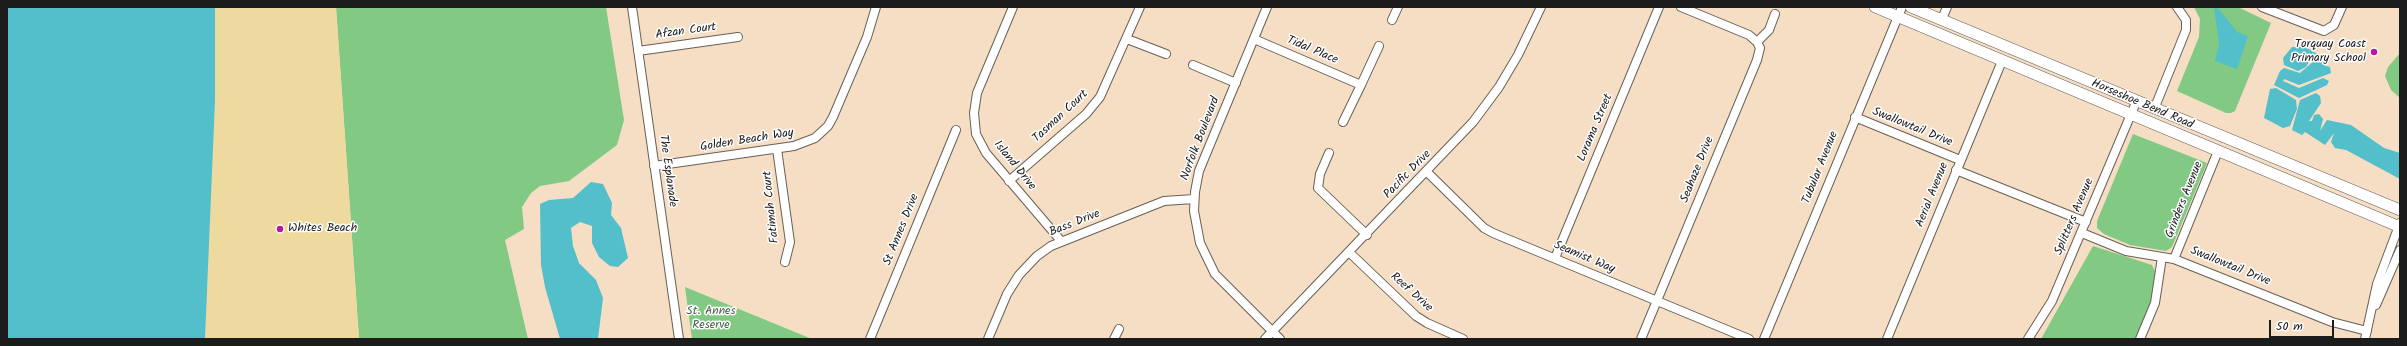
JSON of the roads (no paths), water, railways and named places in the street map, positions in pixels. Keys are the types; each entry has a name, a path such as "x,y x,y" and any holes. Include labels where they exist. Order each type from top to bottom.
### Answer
{"street":[{"name":"The Esplanade","path":"632,7 679,339"},
{"name":"Golden Beach Way","path":"654,166 777,149 807,142 815,138 828,126 867,37 876,7"},
{"name":"Island Drive","path":"1013,7 977,93 974,113 976,134 980,144 1009,181 1061,241"},
{"name":"Tasman Court","path":"1009,181 1093,106 1107,87 1140,7"},
{"name":"Norfolk Boulevard","path":"1267,7 1199,171 1194,199 1197,231 1210,267 1227,287 1280,339"},
{"path":"1392,20 1398,7"},
{"name":"Pacific Drive","path":"1265,339 1350,253 1473,122 1499,87 1524,44 1542,7"},
{"name":"Lorama Street","path":"1555,258 1659,7"},
{"path":"1681,7 1749,35 1757,42 1770,30 1775,14"},
{"name":"Horseshoe Bend Road","path":"1875,7 1899,12 2002,61 2400,225"},
{"name":"Horseshoe Bend Road","path":"1911,7 2400,210"},
{"path":"1942,20 1947,7"},
{"path":"2154,107 2186,30 2186,20 2177,7"},
{"path":"2262,7 2318,30 2327,30 2334,25 2342,7"},
{"name":"Tubular Avenue","path":"1764,339 1899,12"},
{"name":"Afzan Court","path":"638,50 738,36"},
{"path":"1127,39 1166,54"},
{"name":"Tidal Place","path":"1254,39 1361,85"},
{"name":"Seahaze Drive","path":"1641,339 1757,60 1760,48 1757,42"},
{"path":"1343,122 1378,46"},
{"name":"Aerial Avenue","path":"1887,339 2002,61"},
{"path":"1193,65 1236,83"},
{"name":"Splitters Avenue","path":"2028,339 2052,301 2137,100"},
{"name":"Swallowtail Drive","path":"1855,117 1960,160"},
{"name":"St Annes Drive","path":"870,339 956,130"},
{"name":"Fatimah Court","path":"777,149 790,242 785,262"},
{"name":"Grinders Avenue","path":"2174,258 2218,151"},
{"path":"1329,153 1320,174 1318,188 1326,198 1367,235"},
{"path":"1956,170 2086,222"},
{"name":"Seamist Way","path":"1427,172 1484,228 1657,302 1749,339"},
{"name":"Bass Drive","path":"988,339 1007,294 1019,275 1037,256 1061,241 1164,201 1194,199"},
{"path":"2366,335 2376,284 2400,225"},
{"name":"Swallowtail Drive","path":"2082,233 2126,251 2162,258 2174,258 2366,335"},
{"path":"2370,319 2400,250"},
{"name":"Reef Drive","path":"1350,253 1416,316 1427,323 1463,339"},
{"path":"2140,339 2155,303 2162,258"},
{"path":"1114,339 1118,329"}],"water":[{"path":"7,7 215,7 215,101 205,339 7,339"},
{"path":"2214,7 2217,7 2237,32 2248,36 2237,69 2215,61 2219,44"},
{"path":"2292,47 2305,47 2321,56 2326,66 2330,67 2331,73 2299,85 2284,79 2283,81 2299,88 2323,78 2329,81 2327,85 2299,98 2274,85 2280,71 2284,68 2300,73 2315,60 2310,60 2306,67 2298,71 2284,65 2283,58"},
{"path":"2276,88 2296,100 2297,109 2290,126 2283,128 2264,118 2270,89"},
{"path":"2316,93 2320,96 2321,103 2309,121 2312,121 2314,115 2319,114 2323,119 2320,131 2327,120 2351,125 2384,148 2400,153 2400,179 2346,150 2335,148 2331,142 2334,133 2325,145 2305,132 2302,135 2292,130 2300,100"},
{"path":"591,182 603,184 612,203 611,215 621,228 628,258 618,267 610,266 599,257 592,243 592,226 580,222 571,228 573,246 579,263 596,280 603,298 598,339 560,339 545,287 541,265 540,204 549,200 573,198"}],"place":[{"name":"Torquay Coast Primary School","path":"2374,52"},
{"name":"Whites Beach","path":"280,229"}],"park label":[{"name":"St. Annes Reserve","path":"711,319"}]}
